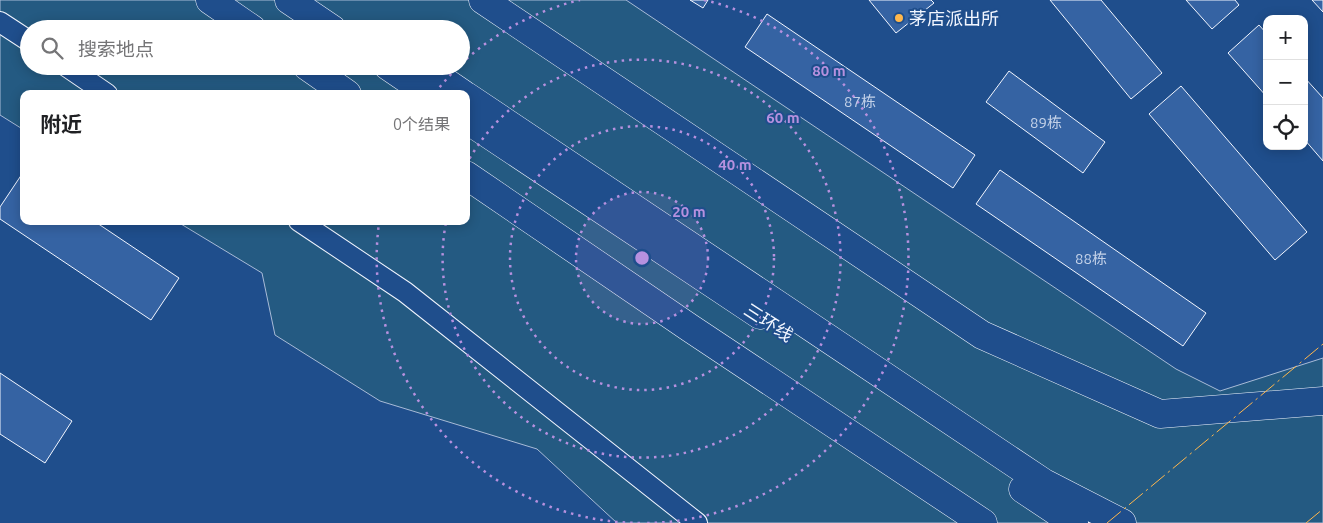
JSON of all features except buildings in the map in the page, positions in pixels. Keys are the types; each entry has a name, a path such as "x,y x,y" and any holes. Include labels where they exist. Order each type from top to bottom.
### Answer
{"main road":[{"path":"210,0 239,20"},
{"path":"483,0 982,335 1160,414 1323,401"},
{"path":"298,6 319,20"},
{"path":"298,6 328,20"},
{"path":"320,75 341,90"},
{"path":"401,75 423,90"},
{"path":"435,75 457,90"},
{"path":"470,99 1104,523"},
{"name":"三环线","path":"470,122 689,269 1074,523"},
{"path":"470,178 690,328 983,523"},
{"path":"690,328 956,523"},
{"path":"1044,483 1122,523"}],"street":[{"path":"0,22 20,36"},
{"path":"79,75 101,90"},
{"path":"305,225 405,292 697,523"}],"shaded area":[{"path":"0,0 626,0 1176,369 1220,391 1323,358 1323,523 617,523 537,449 380,401 275,335 262,273 183,225 470,225 470,90 20,90 20,128 0,115"}],"power":[{"path":"1107,523 1323,344"},
{"path":"1306,523 1323,509"}],"place":[{"name":"茅店派出所","path":"899,18"}]}
